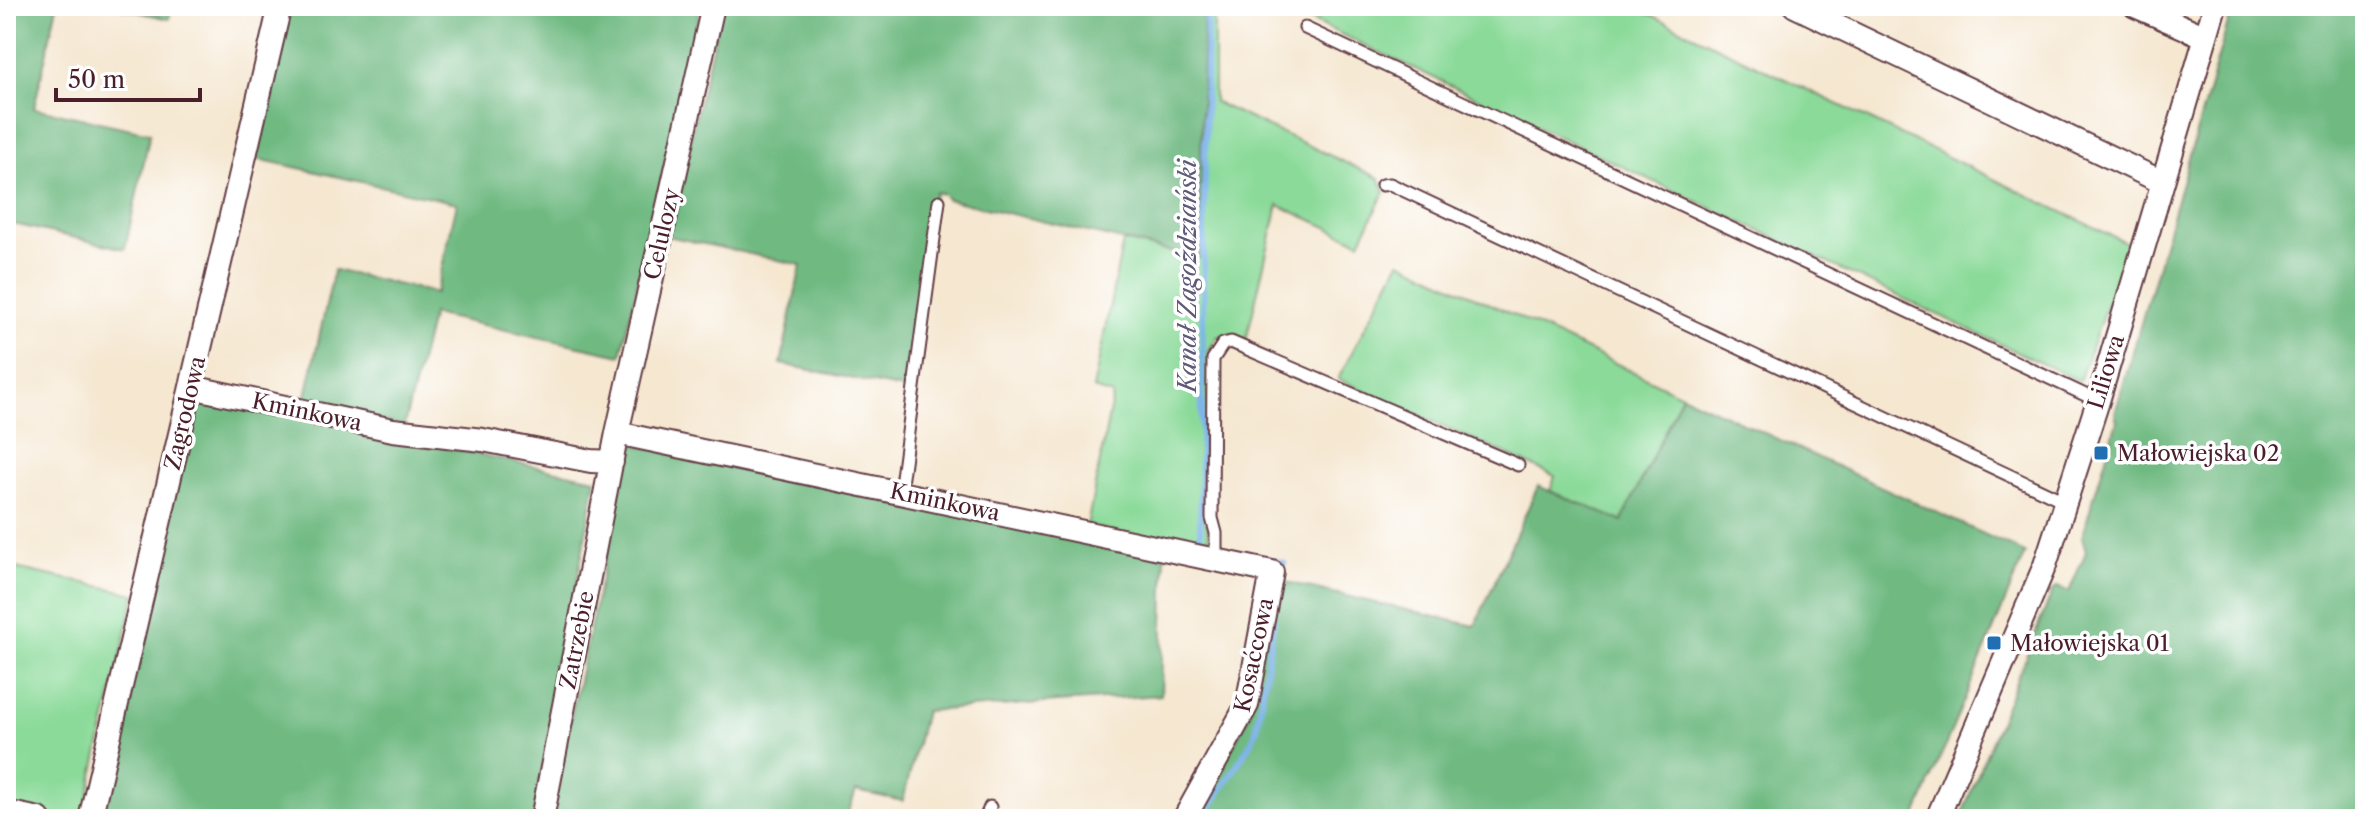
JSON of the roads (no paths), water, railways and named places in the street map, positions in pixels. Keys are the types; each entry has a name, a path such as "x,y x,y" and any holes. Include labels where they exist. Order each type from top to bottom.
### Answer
{"street":[{"name":"Zagrodowa","path":"90,819 280,6"},
{"name":"Celulozy","path":"612,462 713,6"},
{"path":"1795,6 2162,182"},
{"path":"2135,6 2206,37"},
{"name":"Liliowa","path":"1937,819 2045,565 2098,401 2215,6"},
{"name":"Kminkowa","path":"191,387 393,430 483,440 591,461 612,462"},
{"name":"Kminkowa","path":"617,433 1272,572"},
{"name":"Zatrzebie","path":"542,819 612,462"},
{"name":"Kosaćcowa","path":"1184,819 1247,705 1272,572"},
{"path":"6,812 39,819"}],"lane":[{"path":"1305,28 2098,401"},
{"path":"1382,185 1390,184 2066,502"},
{"path":"900,492 939,201"},
{"path":"1216,560 1216,533 1211,505 1213,359 1223,344 1231,342 1518,465"}],"waterway":[{"name":"Kanał Zagoździański","path":"1203,546 1200,545 1207,6"},
{"name":"Kanał Zagoździański","path":"1241,554 1284,563"},
{"name":"Kanał Zagoździański","path":"1203,819 1257,728 1274,619"}],"place":[{"name":"Małowiejska 02","path":"2101,453"},
{"name":"Małowiejska 01","path":"1994,643"}]}
